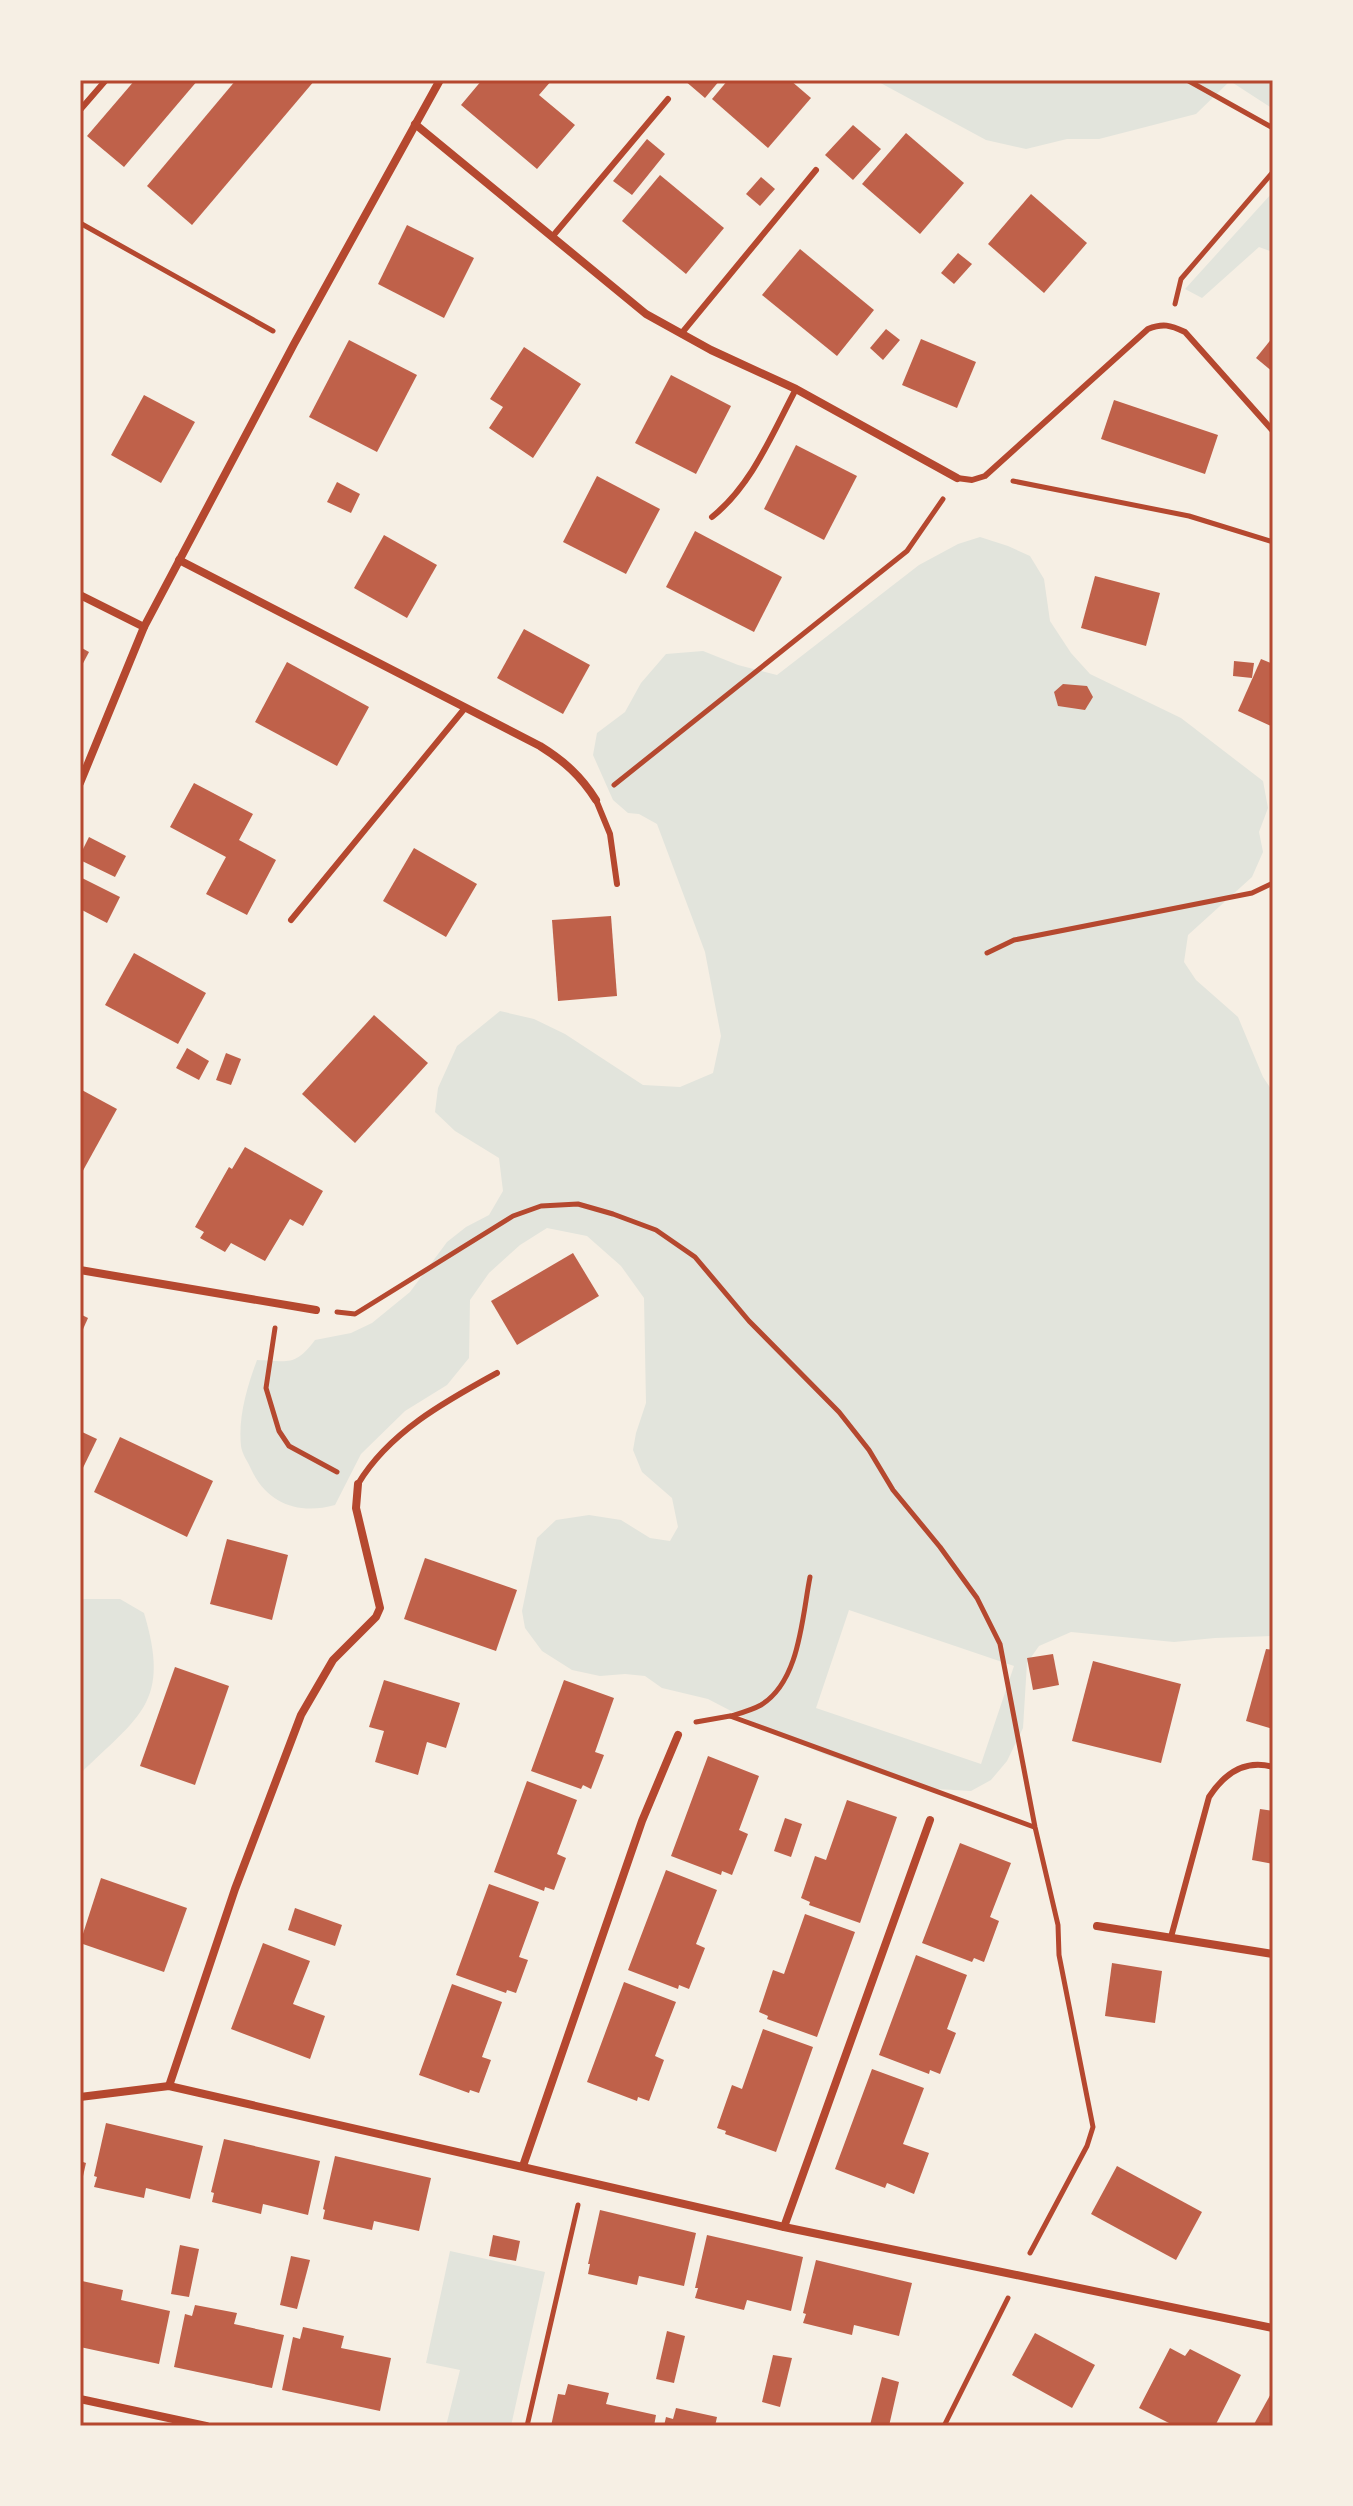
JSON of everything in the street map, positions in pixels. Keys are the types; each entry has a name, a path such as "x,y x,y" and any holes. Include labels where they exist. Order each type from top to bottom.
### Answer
{"street":[{"path":"80,783 144,627 294,344 440,80"},
{"path":"415,124 646,314 796,389 957,478"},
{"path":"179,560 563,761 583,780 596,800"},
{"path":"80,595 144,627"},
{"path":"80,1270 316,1310"},
{"path":"169,2086 235,1889 301,1715 333,1660 376,1617 380,1608 356,1508 358,1484"},
{"path":"523,2166 642,1821 678,1735"},
{"path":"784,2227 930,1820"},
{"path":"1097,1926 1273,1954"},
{"path":"80,2097 169,2086 784,2227 1273,2328"},
{"path":"80,2399 206,2426"}],"lane":[{"path":"80,110 106,80"},
{"path":"552,237 668,99"},
{"path":"681,334 816,170"},
{"path":"957,478 972,480 985,476 1148,329 1158,325 1169,324 1185,332 1273,431"},
{"path":"712,517 731,502 743,487 796,389"},
{"path":"291,920 465,708"},
{"path":"596,800 610,834 617,884"},
{"path":"358,1484 376,1459 422,1418 497,1373"},
{"path":"1171,1937 1209,1797 1217,1784 1240,1768 1257,1763 1273,1767"}],"path":[{"path":"1187,80 1273,128"},
{"path":"1169,324 1181,279 1273,172"},
{"path":"80,223 294,344"},
{"path":"985,476 1160,509 1273,542"},
{"path":"596,800 907,551 957,478"},
{"path":"987,953 1014,940 1252,893 1273,883"},
{"path":"316,1310 355,1314 513,1216 541,1206 578,1204 656,1230 695,1257 749,1321 839,1412 869,1450 893,1490 977,1598 1000,1644 1035,1827 1058,1925 1059,1955 1093,2127 1087,2146 944,2426"},
{"path":"279,1303 266,1388 279,1431 289,1446 358,1484"},
{"path":"678,1735 699,1719 730,1716 761,1704 786,1678 810,1577"},
{"path":"730,1716 1035,1827"},
{"path":"527,2426 583,2181"}],"shaded area":[{"path":"875,80 1273,80 1273,109 1230,81 1196,114 1099,139 1067,139 1026,149 986,140"},
{"path":"1273,192 1273,252 1259,247 1202,298 1185,289"},
{"path":"980,537 1030,556 1044,579 1050,621 1071,653 1090,674 1181,718 1263,781 1268,808 1259,832 1263,852 1252,877 1188,935 1184,962 1196,980 1238,1017 1263,1077 1273,1092 1273,1636 1174,1642 1071,1632 1039,1646 1027,1663 1023,1728 1007,1761 991,1780 971,1791 936,1789 892,1778 824,1754 708,1699 662,1688 645,1676 600,1676 572,1670 542,1651 525,1628 522,1611 537,1538 556,1520 589,1515 621,1520 650,1538 670,1541 678,1527 672,1498 642,1472 633,1450 646,1403 644,1298 621,1266 587,1236 547,1228 520,1245 489,1273 470,1300 469,1358 447,1385 405,1411 361,1454 335,1505 309,1509 275,1498 266,1491 251,1469 242,1449 240,1435 244,1402 257,1360 290,1360 302,1355 315,1340 351,1333 372,1323 410,1292 447,1242 489,1215 503,1191 499,1158 455,1131 435,1112 438,1088 457,1046 500,1011 534,1019 565,1034 643,1085 680,1087 713,1073 721,1036 705,952 657,824 639,814 628,813 613,800 593,755 597,733 625,712 641,683 666,654 703,651 738,665 777,675 919,565 958,544","holes":["849,1610 1014,1666 981,1764 816,1708"]},
{"path":"80,1599 120,1599 144,1613 154,1668 145,1705 134,1721 80,1774"},
{"path":"450,2251 545,2272 511,2426 446,2426 460,2370 426,2363"}],"building":[{"path":"135,80 198,80 124,167 87,136"},
{"path":"236,80 315,80 192,225 147,186"},
{"path":"482,80 552,80 539,95 575,125 537,169 461,105"},
{"path":"684,80 720,80 705,98"},
{"path":"728,80 790,80 811,98 768,148 712,99"},
{"path":"853,125 881,149 853,180 825,155"},
{"path":"906,133 964,183 920,234 862,184"},
{"path":"647,139 665,154 632,195 613,181"},
{"path":"660,175 724,228 686,274 622,221"},
{"path":"761,177 775,189 760,206 746,194"},
{"path":"1031,194 1087,243 1044,293 988,244"},
{"path":"407,225 474,258 444,318 378,284"},
{"path":"800,249 874,310 837,356 762,295"},
{"path":"958,253 972,264 954,284 941,273"},
{"path":"886,329 900,340 883,360 870,348"},
{"path":"1273,337 1273,372 1256,358"},
{"path":"921,339 976,362 957,408 902,385"},
{"path":"349,340 417,375 377,452 309,417"},
{"path":"524,347 581,384 533,458 489,428 503,407 490,399"},
{"path":"671,375 731,406 696,474 635,443"},
{"path":"144,395 195,422 161,483 111,455"},
{"path":"1114,400 1218,435 1205,474 1101,439"},
{"path":"796,445 857,476 824,540 764,509"},
{"path":"597,476 660,509 626,574 563,542"},
{"path":"337,482 360,494 351,513 327,502"},
{"path":"695,531 782,577 754,632 666,587"},
{"path":"384,535 437,565 407,618 354,588"},
{"path":"1095,576 1160,593 1146,646 1081,628"},
{"path":"524,629 590,665 563,714 497,678"},
{"path":"80,647 89,652 80,669"},
{"path":"1261,659 1273,664 1273,727 1238,711"},
{"path":"1234,661 1254,663 1252,678 1233,676"},
{"path":"287,662 369,707 337,766 255,722"},
{"path":"1063,684 1087,686 1093,697 1085,710 1058,706 1054,692"},
{"path":"194,783 253,814 239,840 276,860 247,915 206,894 226,857 170,827"},
{"path":"89,837 126,856 115,877 80,860"},
{"path":"414,848 477,884 446,937 383,901"},
{"path":"80,877 120,897 107,923 80,909"},
{"path":"611,916 617,996 558,1001 552,920"},
{"path":"134,953 206,993 178,1044 105,1005"},
{"path":"374,1015 428,1063 355,1143 302,1094"},
{"path":"187,1048 209,1061 199,1080 176,1068"},
{"path":"226,1053 241,1059 231,1085 216,1080"},
{"path":"80,1089 117,1109 80,1176"},
{"path":"245,1147 323,1191 303,1226 290,1219 265,1261 231,1243 225,1252 200,1238 204,1232 195,1227 229,1167 232,1169"},
{"path":"573,1253 599,1296 517,1345 491,1301"},
{"path":"80,1314 88,1318 80,1336"},
{"path":"80,1431 97,1439 80,1474"},
{"path":"120,1437 213,1481 187,1537 94,1492"},
{"path":"227,1539 288,1555 272,1620 210,1604"},
{"path":"425,1558 517,1590 496,1651 404,1619"},
{"path":"1266,1649 1273,1650 1273,1729 1246,1721"},
{"path":"1053,1654 1059,1685 1033,1690 1027,1658"},
{"path":"1093,1661 1181,1684 1161,1763 1072,1741"},
{"path":"175,1667 229,1686 195,1785 140,1766"},
{"path":"384,1680 460,1703 446,1748 427,1742 418,1775 375,1762 384,1731 369,1727"},
{"path":"564,1680 614,1698 595,1752 604,1755 591,1789 583,1785 581,1789 531,1771"},
{"path":"708,1756 759,1776 739,1830 748,1834 732,1875 722,1871 721,1875 671,1856"},
{"path":"527,1781 577,1800 557,1854 566,1858 554,1890 545,1887 544,1891 494,1872"},
{"path":"847,1800 897,1817 860,1923 809,1905 810,1902 801,1898 815,1856 826,1860"},
{"path":"1260,1809 1273,1811 1273,1864 1252,1860"},
{"path":"785,1818 802,1824 791,1857 774,1851"},
{"path":"960,1843 1011,1863 990,1917 999,1921 984,1962 974,1958 972,1962 922,1943"},
{"path":"666,1870 717,1890 696,1944 705,1948 689,1989 679,1985 678,1989 628,1970"},
{"path":"101,1878 187,1908 164,1972 80,1943"},
{"path":"489,1884 539,1902 519,1957 528,1960 516,1993 507,1990 506,1993 456,1975"},
{"path":"295,1908 342,1925 335,1946 288,1930"},
{"path":"805,1914 855,1932 817,2037 767,2019 768,2016 759,2012 773,1970 784,1974"},
{"path":"263,1943 310,1961 293,2004 325,2016 310,2059 231,2029"},
{"path":"916,1955 967,1975 947,2029 956,2033 940,2074 930,2070 929,2074 879,2055"},
{"path":"1112,1963 1162,1971 1155,2023 1105,2016"},
{"path":"624,1982 676,2002 655,2056 664,2060 649,2101 638,2097 637,2101 587,2082"},
{"path":"452,1984 502,2002 482,2057 491,2060 479,2093 470,2090 469,2093 419,2075"},
{"path":"763,2029 813,2047 776,2152 725,2134 726,2131 717,2128 732,2085 742,2089"},
{"path":"872,2069 924,2088 903,2144 929,2153 914,2194 887,2183 885,2188 835,2169"},
{"path":"106,2123 203,2146 190,2199 146,2188 144,2198 94,2187"},
{"path":"224,2139 320,2161 308,2215 263,2204 261,2214 212,2202 214,2193 211,2192"},
{"path":"335,2156 431,2178 419,2231 374,2221 372,2230 323,2219"},
{"path":"80,2161 86,2163 81,2185 80,2185"},
{"path":"1117,2166 1202,2212 1176,2260 1091,2214"},
{"path":"600,2210 696,2233 684,2286 639,2276 637,2285 588,2274"},
{"path":"493,2235 520,2241 516,2261 489,2256"},
{"path":"707,2235 803,2257 791,2311 747,2300 744,2310 695,2298"},
{"path":"180,2245 199,2249 189,2297 171,2294"},
{"path":"291,2256 310,2260 297,2309 280,2305"},
{"path":"816,2260 912,2283 899,2336 854,2325 852,2335 803,2323"},
{"path":"82,2281 123,2290 121,2300 170,2311 159,2364 80,2347"},
{"path":"195,2305 237,2313 234,2324 284,2335 272,2388 174,2367 185,2314 192,2316"},
{"path":"303,2327 344,2336 341,2348 391,2358 380,2411 282,2390 293,2337 300,2339"},
{"path":"667,2331 685,2336 674,2383 656,2379"},
{"path":"1035,2333 1095,2365 1072,2408 1012,2375"},
{"path":"1170,2348 1185,2356 1190,2349 1241,2375 1215,2426 1175,2426 1139,2408"},
{"path":"773,2355 792,2358 780,2407 762,2402"},
{"path":"882,2377 899,2382 889,2426 873,2426 870,2425"},
{"path":"568,2384 609,2393 606,2404 656,2415 654,2426 551,2426 558,2394 565,2395"},
{"path":"1273,2390 1273,2426 1253,2426"},
{"path":"676,2408 717,2417 715,2426 664,2426 666,2417 673,2419"}]}
